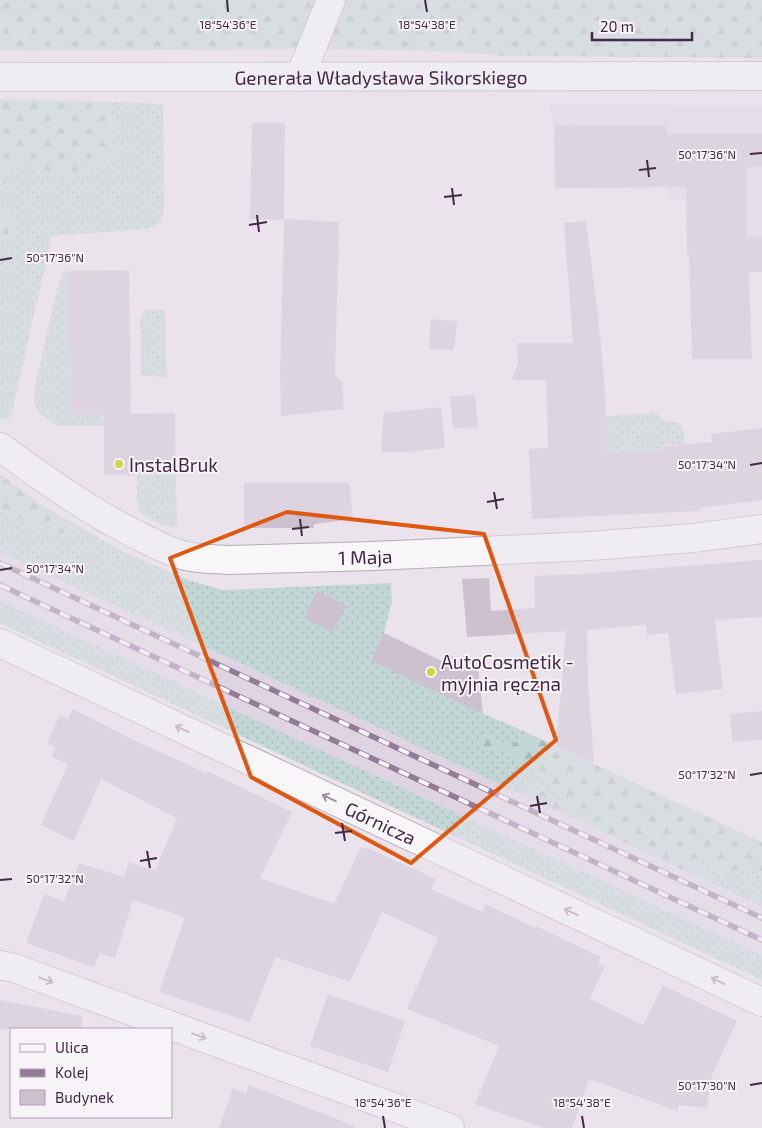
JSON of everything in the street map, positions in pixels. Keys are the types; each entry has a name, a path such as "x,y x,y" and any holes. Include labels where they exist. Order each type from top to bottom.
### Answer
{"street":[{"path":"300,77 331,0"},
{"name":"Generała Władysława Sikorskiego","path":"0,77 762,76"},
{"name":"1 Maja","path":"0,447 102,517 158,546 186,556 206,559 355,557 589,546 684,539 762,529"},
{"name":"Górnicza","path":"0,645 762,1002"},
{"path":"0,965 23,971 450,1128"}],"highlighted area":[{"path":"287,512 484,534 556,740 411,863 251,777 170,558"}],"shaded area":[{"path":"550,105 762,106 762,237 747,237 747,208 744,197 668,199 667,187 555,188 554,125"},
{"path":"0,552 762,907 762,955 0,601"}],"green space":[{"path":"0,0 762,0 762,58 504,56 457,52 338,49 0,51"},
{"path":"0,99 119,102 109,110 116,119 109,131 113,155 108,163 87,167 78,177 63,180 27,163 14,164 9,169 6,183 0,184"},
{"path":"119,102 163,104 164,208 162,217 157,225 146,229 52,236 12,412 10,417 3,420 0,417 0,239 9,238 10,214 0,215 0,184 6,183 9,169 13,164 27,163 63,180 78,177 87,167 108,163 113,155 109,131 116,119 109,110"},
{"path":"10,214 14,232 9,238 0,239 0,215"},
{"path":"69,271 104,426 57,426 40,413 34,401 34,391 55,297 63,272"},
{"path":"146,310 165,310 167,377 142,376 141,373 140,321 141,316"},
{"path":"652,412 658,414 662,421 680,423 684,438 679,453 678,444 663,445 663,453 582,466 606,416"},
{"path":"0,474 73,529 69,533 55,533 0,510"},
{"path":"176,474 177,524 173,528 154,521 141,512 137,501 137,475"},
{"path":"46,508 126,553 189,580 222,590 391,583 392,601 384,633 471,708 530,734 519,738 512,745 499,742 486,734 487,749 499,750 531,767 562,791 572,802 565,804 552,799 545,792 530,789 514,791 0,552 0,510 55,533 73,529"},
{"path":"0,601 762,955 762,980 0,623"},
{"path":"486,734 499,742 512,745 519,738 530,734 762,842 762,872 745,868 723,876 708,861 700,858 703,872 713,884 514,791 530,789 545,792 552,799 565,804 572,802 562,791 531,767 499,750 487,749 481,744 481,737"},
{"path":"700,858 708,861 723,876 745,868 762,872 762,907 713,884 703,872"}],"building":[{"path":"252,123 285,123 284,220 250,219"},
{"path":"554,125 667,126 667,134 762,134 762,167 746,167 747,237 762,237 762,272 749,272 752,359 692,359 686,187 555,188"},
{"path":"284,219 339,222 335,375 342,382 344,409 281,416 280,374"},
{"path":"586,221 605,388 607,453 663,452 663,446 712,442 711,434 762,428 762,500 700,508 700,511 532,519 529,449 548,448 546,380 512,380 518,362 517,343 573,343 564,223"},
{"path":"129,270 131,414 175,413 176,474 104,475 104,415 72,415 69,271"},
{"path":"431,319 457,321 454,350 429,349"},
{"path":"475,395 478,427 453,428 450,396"},
{"path":"441,407 445,448 406,452 381,452 384,413"},
{"path":"244,483 349,483 353,519 314,524 314,528 244,528"},
{"path":"762,560 762,617 715,620 723,689 676,694 668,633 647,635 646,625 587,630 588,681 594,763 556,746 566,631 467,637 462,579 489,578 491,611 535,608 534,576"},
{"path":"317,591 346,606 333,632 304,618"},
{"name":"AutoCosmetik - myjnia ręczna","path":"384,633 446,663 450,655 478,669 483,714 371,661"},
{"path":"73,709 138,742 206,773 207,771 292,812 260,878 334,904 361,847 372,850 436,879 431,889 482,912 486,904 601,957 598,963 605,966 590,999 643,1025 663,985 737,1021 712,1075 707,1108 678,1105 678,1111 589,1079 572,1128 544,1128 475,1104 499,1046 407,1009 438,938 382,912 350,982 275,957 250,1022 159,992 185,917 133,900 115,958 100,953 94,967 26,943 44,894 64,901 79,863 124,877 129,862 155,871 177,818 101,779 74,841 41,825 68,764 52,757 55,747 47,743 60,715 68,719"},
{"path":"762,711 762,740 732,742 730,714"},
{"path":"328,994 405,1021 388,1072 310,1046"},
{"path":"0,1000 82,1016 81,1028 0,1029"},
{"path":"248,1085 355,1126 354,1128 219,1128 233,1088 246,1093"}],"railway":[{"path":"0,563 762,918"},
{"path":"0,585 762,940"}],"place":[{"name":"InstalBruk","path":"119,464"},
{"name":"AutoCosmetik - myjnia ręczna","path":"431,672"}]}
